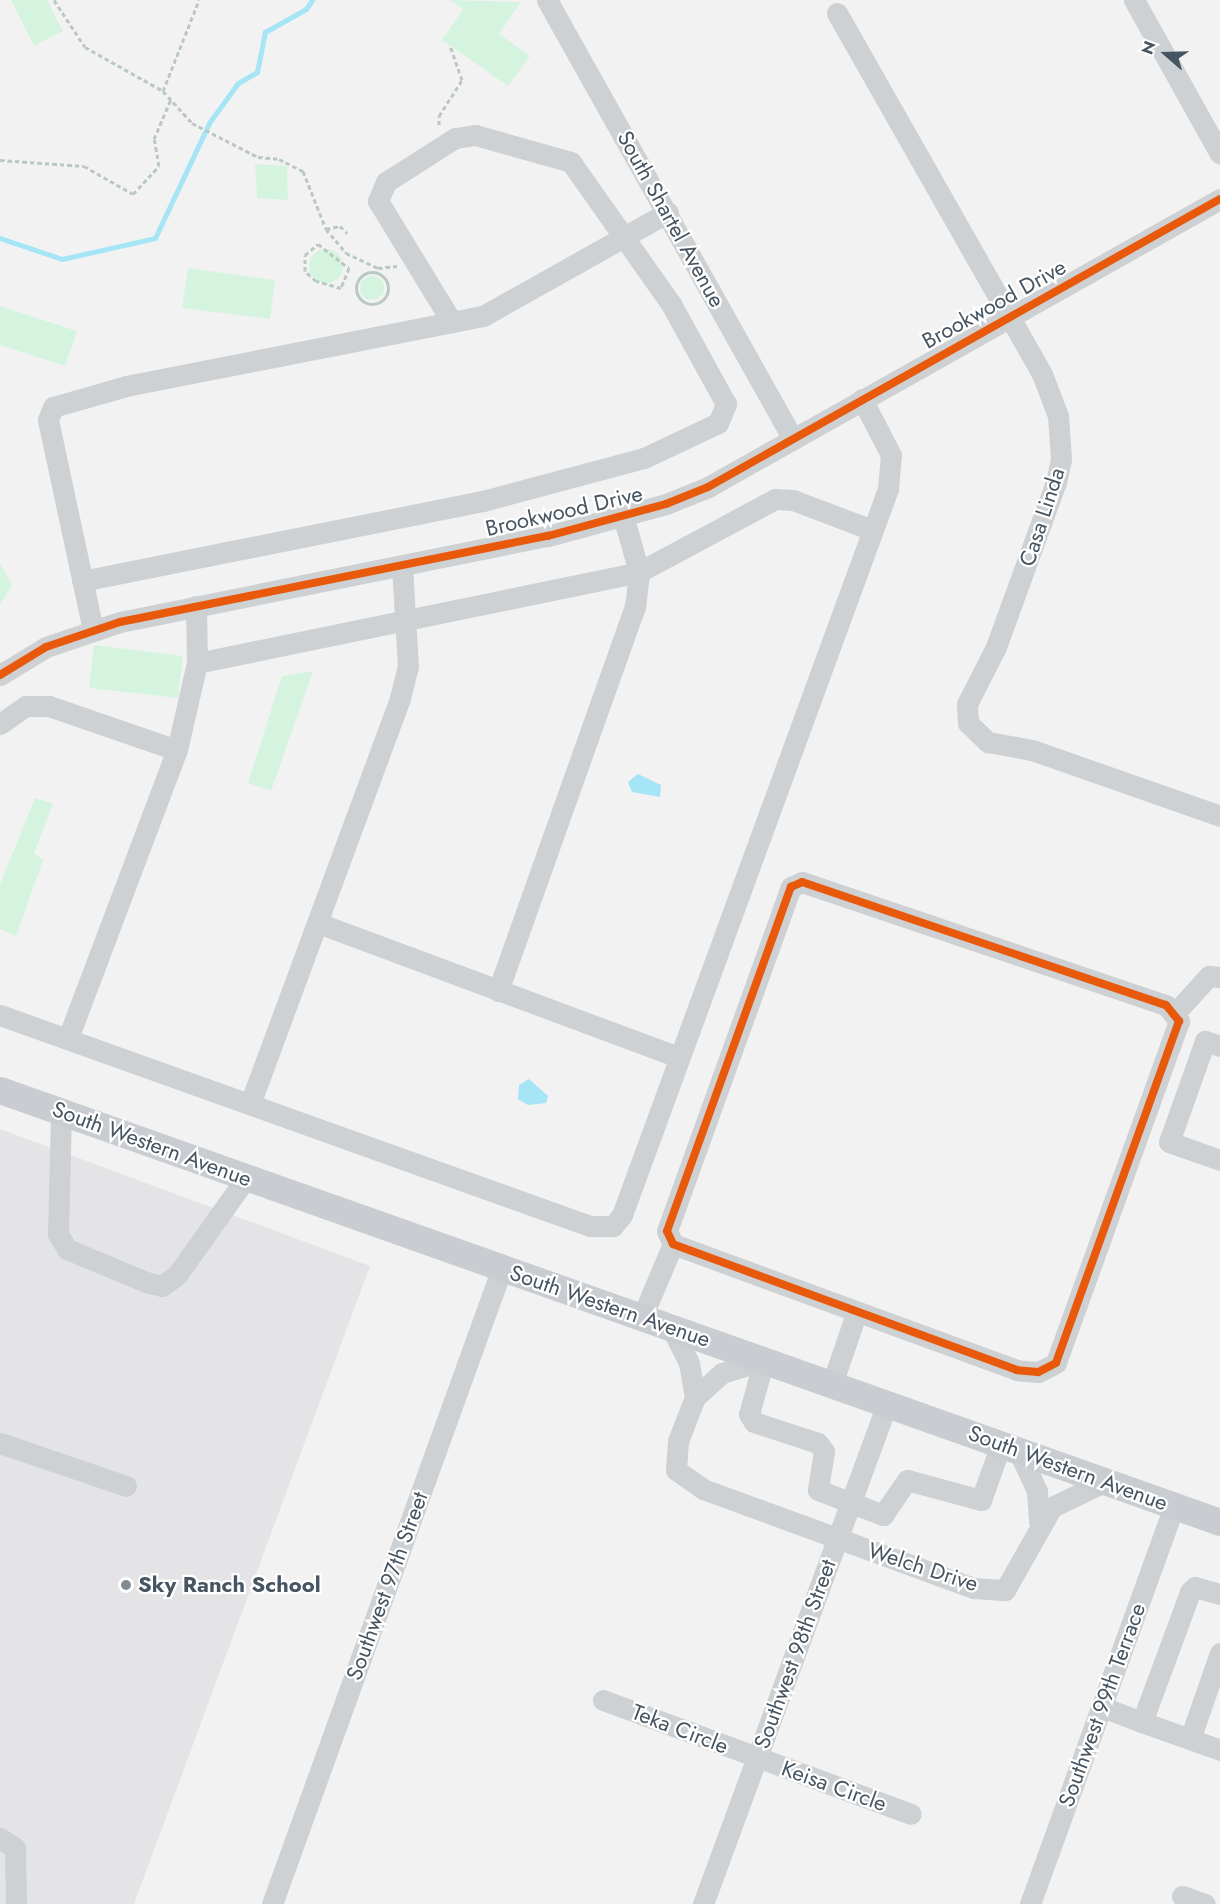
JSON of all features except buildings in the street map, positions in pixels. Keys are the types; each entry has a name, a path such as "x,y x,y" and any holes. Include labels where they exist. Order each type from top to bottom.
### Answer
{"main road":[{"name":"South Western Avenue","path":"0,1090 1220,1522"}],"street":[{"name":"South Shartel Avenue","path":"547,0 668,212 793,439"},
{"path":"1134,0 1220,154"},
{"name":"Casa Linda","path":"837,14 1051,394 1061,459 996,647 967,704 968,723 988,742 1032,750 1219,813"},
{"path":"82,581 483,501 644,458 718,423 726,404 716,381 624,237 571,162 475,135 446,144 386,183 378,201 452,322"},
{"name":"Brookwood Drive","path":"0,675 46,647 93,630 196,606 624,519 708,487 1007,316 1220,199"},
{"path":"93,630 48,420 53,407 126,386 483,316 668,212"},
{"path":"0,1015 601,1229 622,1215 888,489 891,455 862,399"},
{"path":"197,663 639,572 775,499 793,500 872,530"},
{"path":"498,991 635,607 639,572 624,519"},
{"path":"250,1104 400,698 408,667 407,618 402,565"},
{"path":"68,1038 177,750 197,663 196,606"},
{"path":"0,724 26,706 49,706 177,750"},
{"path":"802,882 1166,1005 1179,1021 1172,1051 1056,1363 1038,1372 1017,1370 856,1314 673,1244 667,1231 791,887 802,882"},
{"path":"318,923 678,1057"},
{"path":"1174,1014 1209,976 1220,977"},
{"path":"1220,1046 1205,1041 1169,1142 1220,1160"},
{"path":"61,1112 58,1234 67,1249 146,1282 162,1286 177,1275 246,1178"},
{"path":"642,1317 673,1244"},
{"name":"Southwest 97th Street","path":"272,1904 502,1268"},
{"path":"832,1384 856,1314"},
{"path":"671,1327 689,1363 695,1397"},
{"path":"764,1360 749,1414 754,1422 818,1443 824,1451 818,1490 851,1503 888,1513 901,1481 907,1480 981,1500 1010,1447"},
{"name":"Welch Drive","path":"764,1360 722,1373 695,1397 678,1441 676,1470 703,1488 974,1588 1005,1590 1026,1559 1039,1521 1036,1491 1010,1447"},
{"name":"Southwest 98th Street","path":"703,1904 888,1404"},
{"path":"0,1443 126,1486"},
{"name":"Welch Drive","path":"1039,1521 1068,1495 1106,1481"},
{"name":"Southwest 99th Terrace","path":"1030,1904 1174,1506"},
{"path":"1142,1722 1190,1592 1195,1587 1220,1594"},
{"path":"1190,1739 1220,1653"},
{"name":"Teka Circle","path":"603,1700 757,1758"},
{"path":"1102,1707 1220,1750"},
{"name":"Keisa Circle","path":"757,1758 911,1814"},
{"path":"0,1838 15,1848 16,1904"},
{"path":"1182,1896 1205,1904"}],"path":[{"path":"54,0 85,47 163,91 192,123 243,151 303,171 326,229 346,253 387,270 412,258"},
{"path":"163,91 199,0"},
{"path":"446,144 439,116 462,80 450,46"},
{"path":"0,160 84,166 133,194 159,166 154,140 171,99"},
{"path":"326,229 340,226 346,232"},
{"path":"318,244 330,248 349,268 348,280 341,288 316,281 305,271 305,255 318,244"},
{"path":"369,273 377,273 387,293 375,304 367,303 357,283 369,273"}],"shaded area":[{"name":"Sky Ranch School","path":"0,1129 370,1266 134,1904 0,1904"}],"green space":[{"path":"11,0 47,0 63,31 34,46"},
{"path":"450,0 521,2 499,34 530,56 508,86 442,40 463,9"},
{"path":"255,164 287,166 288,200 257,198"},
{"path":"326,249 338,254 343,266 338,278 326,283 314,278 309,266 314,254"},
{"path":"188,268 275,280 270,319 182,308"},
{"path":"372,276 381,279 384,288 381,297 372,300 363,297 360,288 363,279"},
{"path":"0,306 77,331 65,366 0,345"},
{"path":"0,563 12,585 0,605"},
{"path":"94,645 183,656 178,698 89,688"},
{"path":"313,671 271,791 248,783 282,676"},
{"path":"35,798 53,804 34,853 43,860 16,936 0,929 0,884"}],"water":[{"path":"638,774 661,785 660,797 632,792 628,782"},
{"path":"529,1079 548,1096 546,1103 528,1105 518,1099 519,1085"}],"waterway":[{"path":"0,238 62,259 155,238 209,123 238,83 257,72 265,32 306,9 312,0"}],"cycle path":[{"path":"0,675 46,647 120,622 548,536 666,504 708,487 1220,199"},
{"path":"802,882 1166,1005 1179,1021 1056,1363 1038,1372 1017,1370 673,1244 667,1231 791,887 802,882"}],"place":[{"name":"Sky Ranch School","path":"126,1585"}]}
